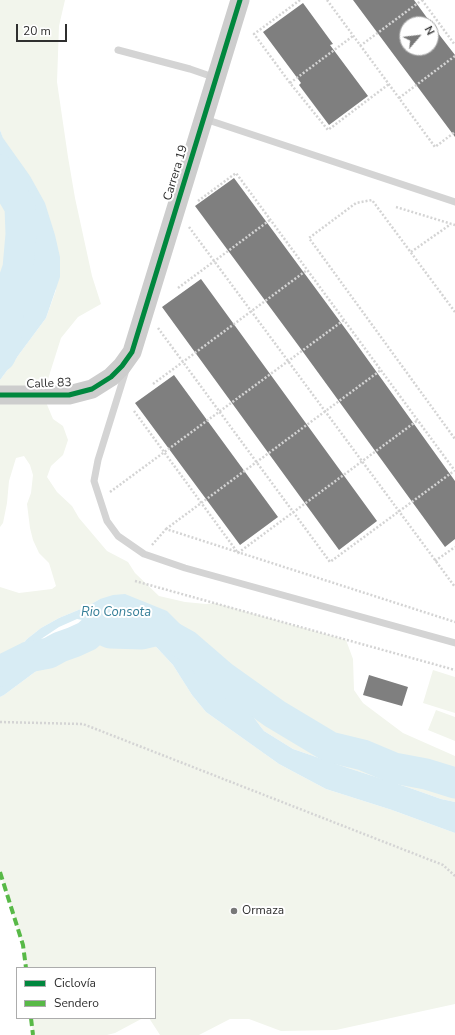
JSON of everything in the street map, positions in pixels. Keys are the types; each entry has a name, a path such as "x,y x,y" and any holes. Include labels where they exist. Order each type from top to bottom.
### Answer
{"street":[{"name":"Carrera 19","path":"132,352 240,0"},
{"name":"Calle 83","path":"0,395 69,395 92,388 111,377 122,366 132,352"}],"lane":[{"path":"118,50 190,69 216,78"},
{"path":"203,119 455,202"},
{"name":"Carrera 19","path":"100,500 94,481 98,460 132,352"},
{"path":"100,500 107,521 118,536 144,554 185,568 455,643"}],"path":[{"path":"300,0 254,34 290,83 328,130 388,84"},
{"path":"327,0 435,147 455,132"},
{"path":"360,46 422,0 455,45"},
{"path":"290,83 353,36"},
{"path":"399,98 455,56"},
{"path":"157,327 330,562 455,471 236,173 195,203"},
{"path":"455,312 372,200 356,203 309,238 455,439"},
{"path":"396,207 453,225"},
{"path":"176,209 455,587"},
{"path":"178,288 270,220"},
{"path":"411,252 453,225"},
{"path":"153,384 307,270"},
{"path":"100,500 344,320"},
{"path":"144,554 166,528 381,370"},
{"path":"134,411 238,553"},
{"path":"238,553 418,420"},
{"path":"166,528 238,553 455,622"},
{"path":"436,561 455,547"},
{"path":"135,580 455,670"},
{"path":"0,722 83,724 443,865 455,876"}],"shaded area":[{"path":"0,0 65,0 59,26 57,82 75,198 92,276 101,304 78,317 61,338 43,395 53,419 63,426 68,440 63,455 51,466 47,477 57,492 72,506 79,518 107,551 128,562 135,573 159,596 185,602 206,604 215,603 346,640 353,659 354,690 363,703 403,733 455,756 455,802 441,799 293,749 264,731 210,665 188,632 100,599 41,628 27,639 0,671 0,587 19,593 52,589 56,586 49,563 39,553 33,540 30,528 27,504 31,493 33,475 30,465 24,456 16,458 9,481 3,523 0,527 0,380 46,318 56,290 0,130"},
{"path":"0,170 11,184 20,207 25,233 9,305 0,319"},
{"name":"Ormaza","path":"129,630 147,637 173,665 192,695 206,712 279,764 326,789 392,810 455,833 455,1004 336,1030 281,1031 249,1019 230,1019 199,1035 160,1035 150,1019 156,1019 156,967 26,967 23,945 0,872 0,697 39,669 87,642 110,633"},
{"path":"433,670 455,677 455,713 423,703"},
{"path":"436,710 455,717 455,741 428,730"},
{"path":"31,1019 141,1019 115,1033 107,1035 33,1035"}],"water":[{"path":"0,130 3,138 30,176 45,203 60,257 60,277 46,318 0,380 0,319 9,305 25,233 20,207 11,184 0,170"},
{"name":"Rio Consota","path":"125,594 167,611 188,632 210,665 264,731 293,749 441,799 455,802 455,833 392,810 326,789 279,764 206,712 192,695 173,665 147,637 129,630 110,633 87,642 39,669 0,697 0,671 27,639 41,628 59,618 88,606 100,599 113,595","holes":["77,619 88,621 97,627 95,632 49,653 28,657 38,641 59,627"]}],"building":[{"path":"353,0 414,0 426,16 399,16 399,56 439,56 439,34 455,55 455,137"},
{"path":"303,3 333,44 330,45 368,96 329,125 299,85 301,83 263,32"},
{"path":"234,178 350,335 455,481 455,539 445,547 195,206"},
{"path":"201,279 377,521 339,550 162,307"},
{"path":"174,375 278,517 240,545 135,403"},
{"path":"369,675 408,687 402,706 363,695"}],"waterway":[{"path":"0,170 20,207 21,234 18,268 6,303 9,305 5,346 0,356"},
{"path":"0,671 28,657 49,653 74,642 87,636 97,627 110,633 142,634 159,630 186,645 223,677 275,714 330,747 363,755 394,768 426,774 455,783"}],"marked path":[{"path":"0,872 23,945 26,967"},
{"path":"31,1019 33,1035"}],"cycle path":[{"path":"0,395 69,395 92,389 111,377 122,366 132,352 240,0"}],"place":[{"name":"Ormaza","path":"234,911"}]}
